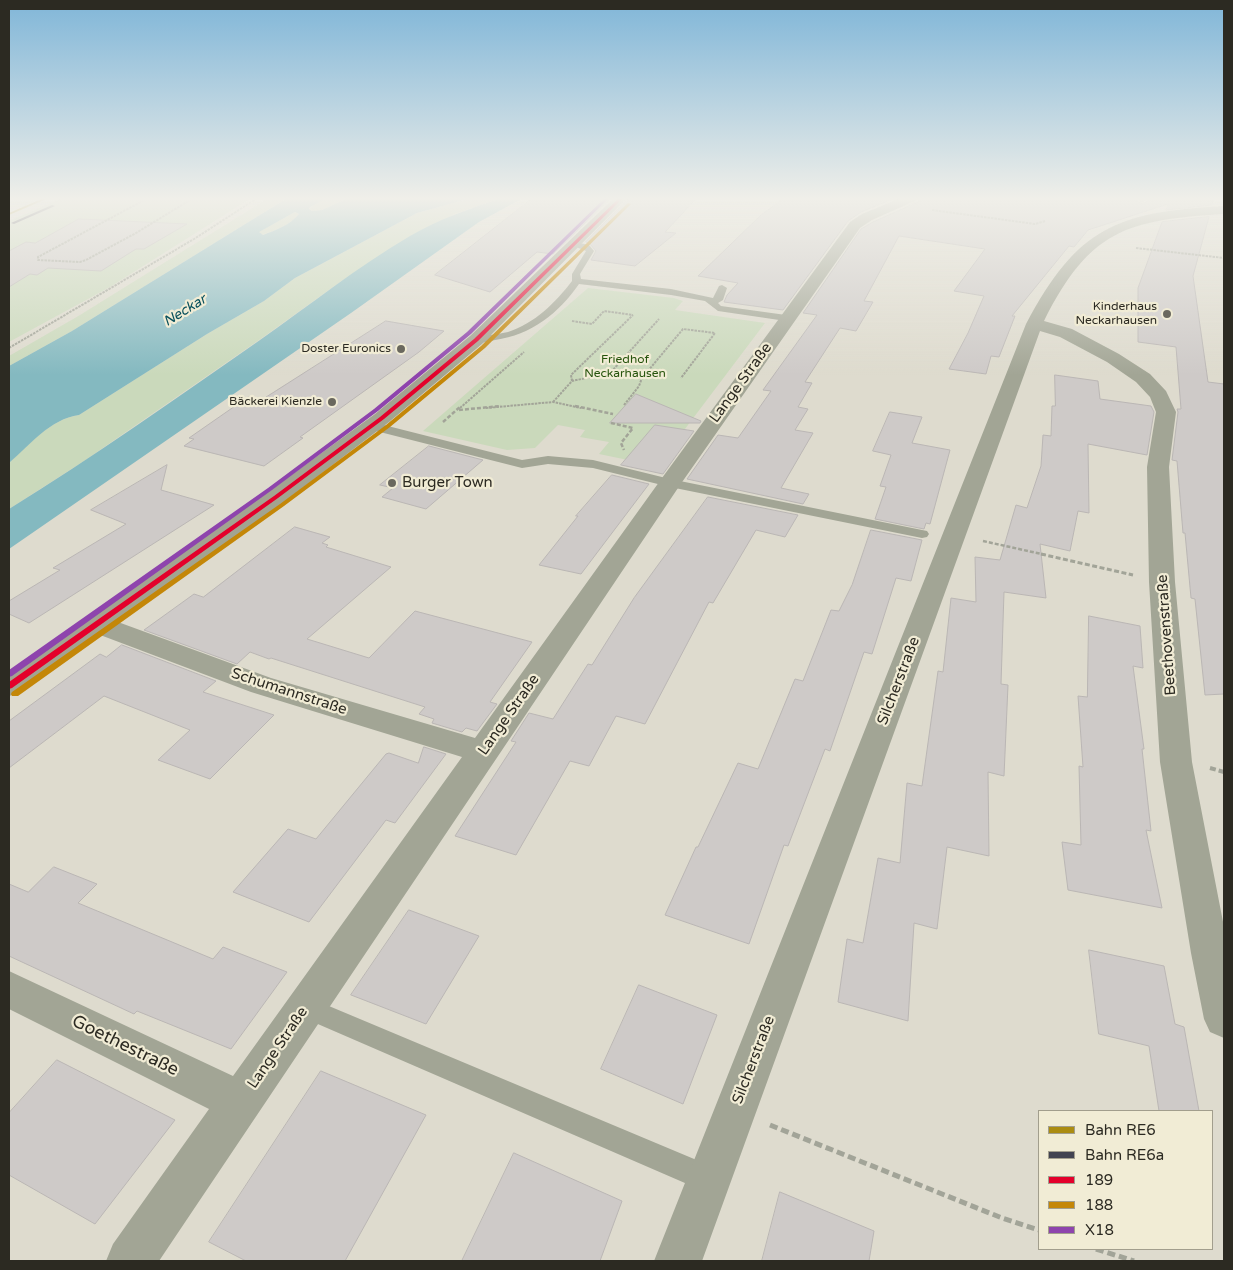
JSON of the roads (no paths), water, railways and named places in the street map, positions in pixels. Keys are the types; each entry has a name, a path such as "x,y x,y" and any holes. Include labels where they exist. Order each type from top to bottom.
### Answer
{"main road":[{"path":"9,686 276,497 372,426 476,340 561,256"}],"street":[{"name":"Lange Straße","path":"130,1261 670,483 832,256"},
{"name":"Silcherstraße","path":"678,1261 1034,324 1048,297 1078,256"},
{"name":"Beethovenstraße","path":"1034,324 1066,334 1113,358 1143,378 1159,395 1166,412 1158,467 1162,582 1176,762 1210,953 1224,1019"},
{"name":"Schumannstraße","path":"97,624 261,685 483,752"},
{"name":"Goethestraße","path":"9,989 241,1102"}],"lane":[{"path":"476,340 497,338 523,331 539,321 576,282 576,274 587,256"},
{"path":"576,282 670,292 712,301 718,300 722,288"},
{"path":"712,301 714,303 712,305 718,308 786,318"},
{"path":"372,426 522,464 534,461 565,461 922,534"},
{"path":"305,1007 708,1179"}],"water":[{"name":"Neckar","path":"193,256 336,256 295,278 264,301 207,334 79,415 69,417 50,427 9,463 9,366 72,331"},
{"path":"377,256 431,256 9,549 9,509 136,426"}],"place":[{"name":"Kinderhaus Neckarhausen","path":"1167,314"},
{"name":"Doster Euronics","path":"401,349"},
{"name":"Bäckerei Kienzle","path":"332,402"},
{"name":"Burger Town","path":"392,483"}],"park label":[{"name":"Friedhof Neckarhausen","path":"625,367"}]}
